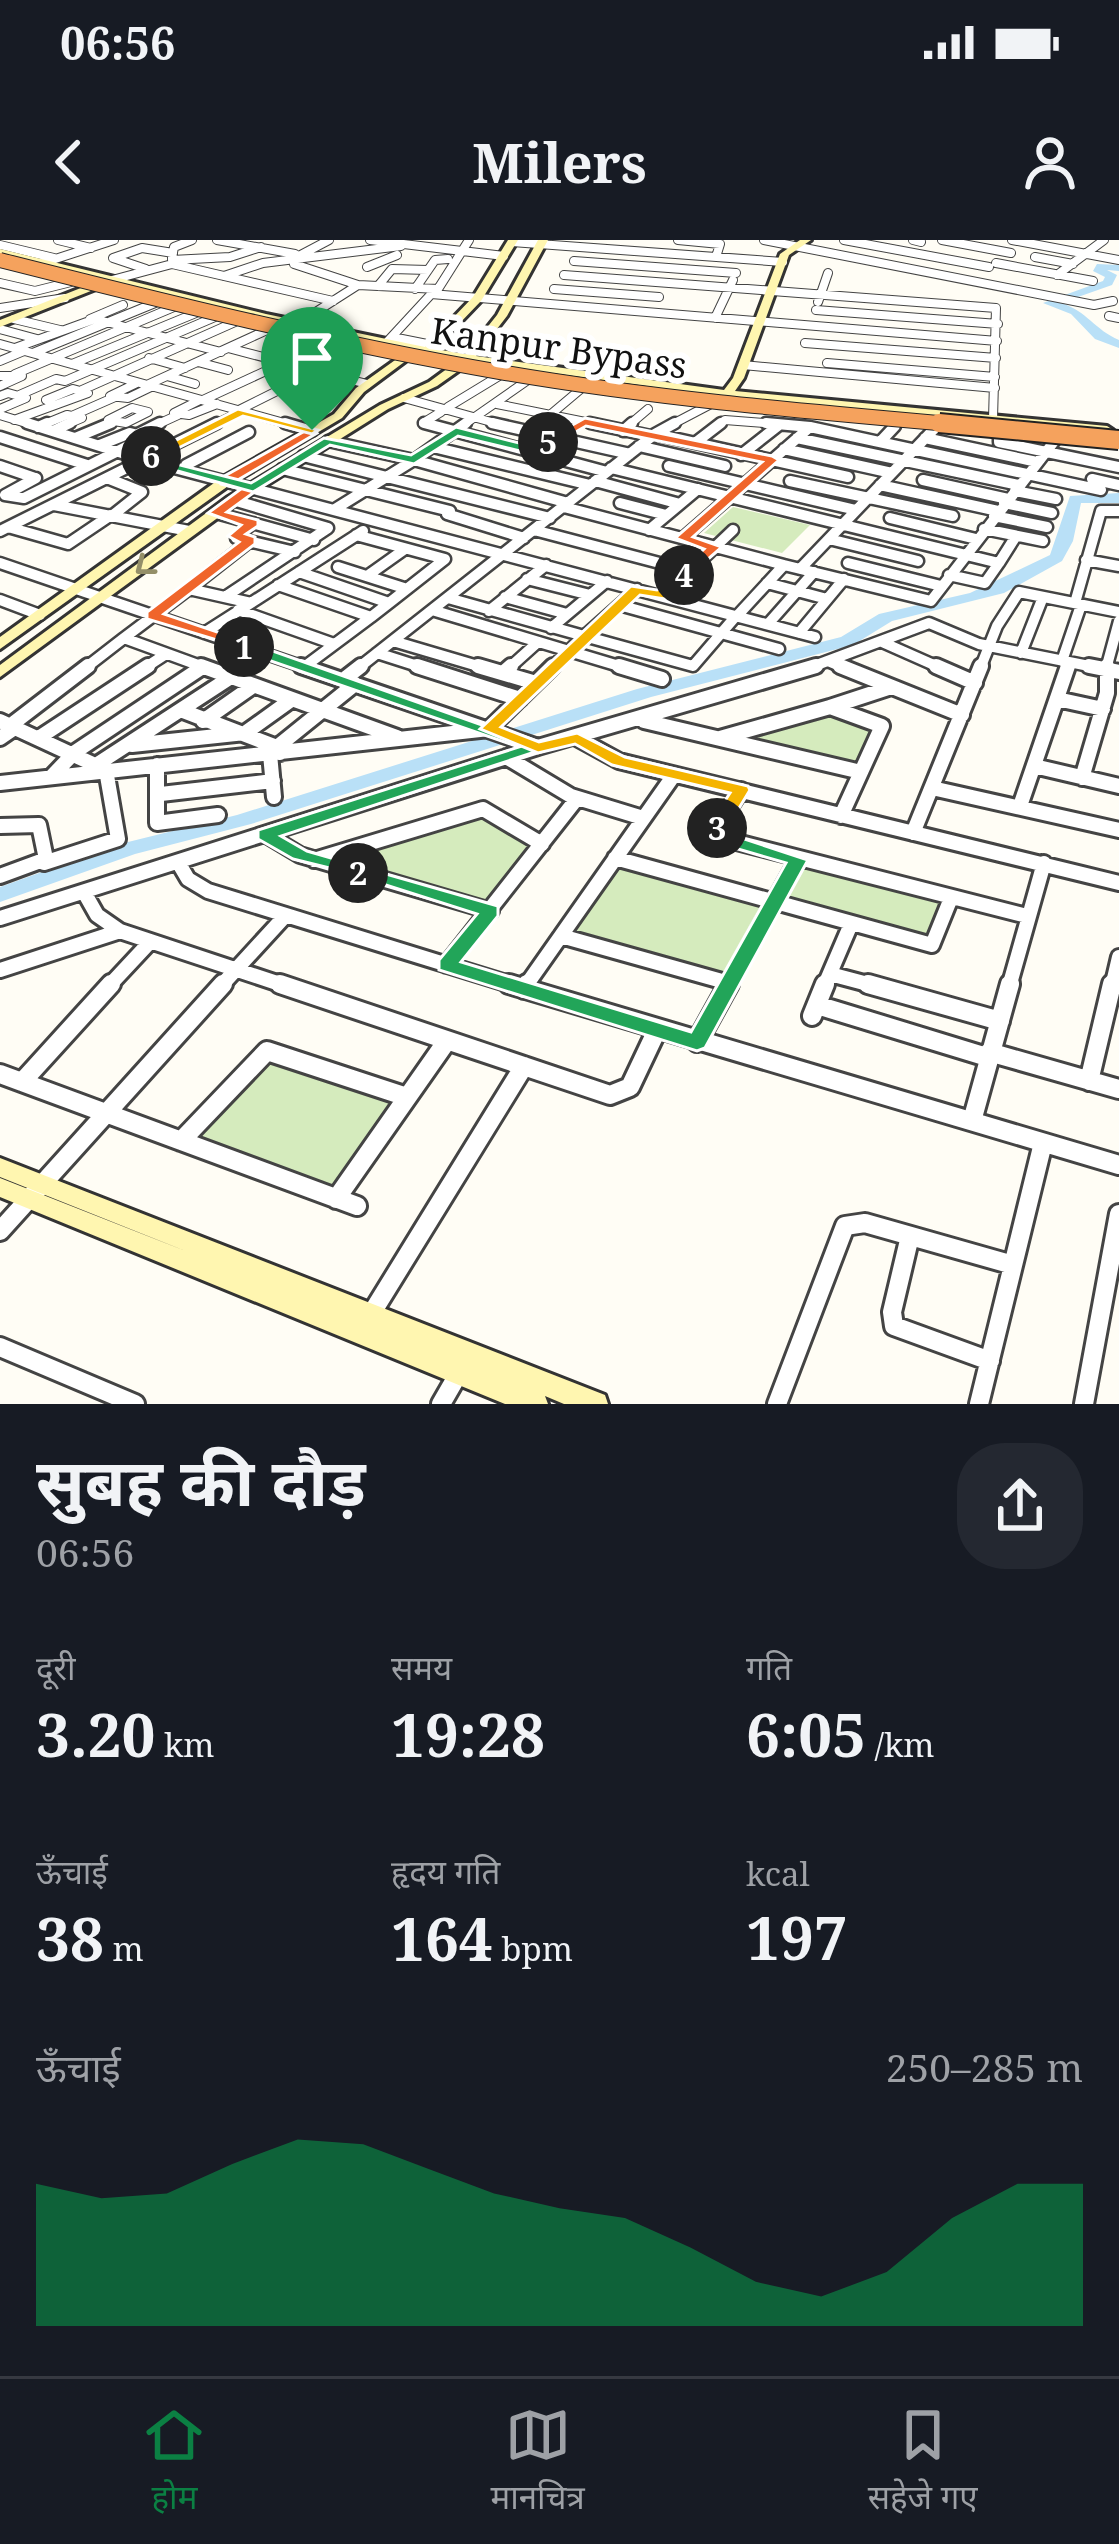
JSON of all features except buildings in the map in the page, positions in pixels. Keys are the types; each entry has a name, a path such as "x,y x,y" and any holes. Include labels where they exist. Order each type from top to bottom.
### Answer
{"highway":[{"name":"Kanpur Bypass","path":"0,256 317,337 508,373 686,397 1119,438"}],"street":[{"path":"58,240 91,248"},
{"path":"43,263 114,240"},
{"path":"171,258 174,247 192,240"},
{"path":"217,240 264,244 358,284 477,299 997,341"},
{"path":"370,240 399,251"},
{"path":"224,276 294,258 354,257 417,248 435,240"},
{"path":"389,340 433,292 470,240"},
{"path":"678,240 720,244 716,257"},
{"path":"764,240 800,243 1034,293 1066,293"},
{"path":"844,240 973,246 1026,243 1043,249 1104,251"},
{"path":"294,258 323,241"},
{"path":"432,349 477,299 512,241 783,262"},
{"path":"0,672 233,500 469,358 511,302 542,242"},
{"path":"160,794 273,789 276,751 377,653 653,435 730,393 783,262 800,243"},
{"path":"128,263 230,257 264,244"},
{"path":"922,244 940,258 1040,271 1066,293 1094,305 1118,297"},
{"path":"543,304 574,261 592,245"},
{"path":"940,258 973,246"},
{"path":"973,246 985,265 1002,277 1094,281"},
{"path":"970,280 1009,246"},
{"path":"146,269 113,258 142,248 224,276 333,301"},
{"path":"417,248 460,256 504,256"},
{"path":"1043,249 1054,260"},
{"path":"1002,277 1043,249 1104,251"},
{"path":"371,266 399,251"},
{"path":"1040,271 1054,260 1104,251"},
{"path":"1034,293 1104,251"},
{"path":"415,289 440,254"},
{"path":"870,261 880,255"},
{"path":"0,256 59,259"},
{"path":"0,256 469,358 1119,438"},
{"path":"0,256 17,268 71,282 454,369 711,404 935,427 996,426"},
{"path":"354,257 371,266 428,270"},
{"path":"0,327 29,309 171,258"},
{"path":"715,318 742,259"},
{"path":"574,261 736,273"},
{"path":"0,279 17,268"},
{"path":"378,286 392,269"},
{"path":"797,365 828,273"},
{"path":"564,274 993,307 998,310 996,426 1052,513"},
{"path":"0,279 35,291 71,282"},
{"path":"297,324 358,284"},
{"path":"554,289 659,297"},
{"path":"0,296 73,325"},
{"path":"0,361 72,338 155,302"},
{"path":"24,351 37,339 123,304"},
{"path":"0,376 15,374 174,307"},
{"path":"1,308 29,309"},
{"path":"816,310 998,324"},
{"path":"72,364 196,313"},
{"path":"17,396 215,317"},
{"path":"14,319 185,368"},
{"path":"90,319 367,384"},
{"path":"14,420 52,403 65,405 88,393 82,390 235,322"},
{"path":"0,327 37,339"},
{"path":"38,427 115,397 130,398 146,384 267,330"},
{"path":"805,343 996,358"},
{"path":"0,344 312,430"},
{"path":"171,350 228,370"},
{"path":"4,529 359,350"},
{"path":"4,638 226,481 338,416 367,384 402,360"},
{"path":"178,415 174,413 283,363"},
{"path":"742,365 797,365 995,382"},
{"path":"132,368 195,384"},
{"path":"0,386 22,376 15,374"},
{"path":"499,376 423,423 534,454 653,478 999,563"},
{"path":"334,509 528,380"},
{"path":"550,415 582,388"},
{"path":"75,438 176,393"},
{"path":"0,396 26,398 0,412"},
{"path":"404,398 557,437 725,466"},
{"path":"98,446 217,404"},
{"path":"497,404 848,477"},
{"path":"623,430 648,409"},
{"path":"0,412 144,460 815,637"},
{"path":"52,431 82,419 74,415"},
{"path":"695,443 721,421 809,427 1101,490"},
{"path":"503,464 585,422"},
{"path":"723,449 750,423"},
{"path":"712,476 779,425"},
{"path":"880,442 895,426"},
{"path":"683,538 809,427"},
{"path":"800,568 935,427"},
{"path":"208,428 235,439"},
{"path":"186,464 249,432"},
{"path":"36,478 7,491 4,498 24,498 146,438 138,434"},
{"path":"0,437 88,465"},
{"path":"797,438 958,473 1119,480"},
{"path":"925,438 1060,495"},
{"path":"941,530 964,503 1119,438"},
{"path":"182,441 214,450"},
{"path":"328,441 485,478 446,517 690,571"},
{"path":"433,447 680,504"},
{"path":"784,449 892,473"},
{"path":"303,456 550,518"},
{"path":"653,478 682,456"},
{"path":"923,480 948,486 1119,462"},
{"path":"669,466 856,510"},
{"path":"763,505 800,466"},
{"path":"834,490 859,466"},
{"path":"914,492 933,468"},
{"path":"3,469 81,491"},
{"path":"282,469 450,512"},
{"path":"948,486 958,473"},
{"path":"1025,477 1033,524"},
{"path":"481,482 931,601 1025,477"},
{"path":"4,529 66,545 142,492 107,478"},
{"path":"790,481 953,516"},
{"path":"880,484 964,503"},
{"path":"650,530 698,489"},
{"path":"602,517 634,491"},
{"path":"225,597 328,528 233,500"},
{"path":"620,502 666,515"},
{"path":"54,505 189,532"},
{"path":"878,533 902,505"},
{"path":"1020,806 1057,699 1101,511 1119,511"},
{"path":"215,513 314,540"},
{"path":"890,518 941,530 1042,541"},
{"path":"204,633 379,521"},
{"path":"253,523 235,536 295,552"},
{"path":"1033,524 1047,527"},
{"path":"848,562 905,577 985,583 1033,524"},
{"path":"660,595 733,530"},
{"path":"356,536 445,560"},
{"path":"829,539 918,561"},
{"path":"0,739 9,724 250,541"},
{"path":"304,667 468,544"},
{"path":"905,577 929,546"},
{"path":"799,633 862,547"},
{"path":"367,576 405,549"},
{"path":"1086,560 1119,566"},
{"path":"0,563 538,748"},
{"path":"489,611 546,565"},
{"path":"448,598 693,667 784,565"},
{"path":"338,567 407,589"},
{"path":"299,572 389,603"},
{"path":"768,624 814,572"},
{"path":"527,579 590,595"},
{"path":"551,628 607,581"},
{"path":"767,584 827,599"},
{"path":"278,585 370,616"},
{"path":"189,589 225,597 334,644"},
{"path":"0,783 103,766 157,765 495,731 568,651 637,589"},
{"path":"913,833 988,646 1019,592 1078,604 1118,623 1113,671 1082,778"},
{"path":"506,597 567,614"},
{"path":"1022,653 1042,597"},
{"path":"0,599 40,615"},
{"path":"619,605 779,649"},
{"path":"432,610 662,679"},
{"path":"0,918 538,748 830,662 929,623 988,646 1113,671"},
{"path":"124,638 399,738"},
{"path":"393,641 536,683"},
{"path":"503,673 538,642"},
{"path":"882,642 975,683"},
{"path":"377,653 520,699"},
{"path":"40,737 166,654"},
{"path":"830,662 962,716"},
{"path":"51,777 75,752 201,668"},
{"path":"103,766 231,677"},
{"path":"203,722 253,686"},
{"path":"720,738 891,687"},
{"path":"1057,699 1102,709"},
{"path":"132,745 237,735 290,700"},
{"path":"830,707 882,726 842,816"},
{"path":"182,711 276,751"},
{"path":"640,720 861,772"},
{"path":"9,724 103,766"},
{"path":"577,738 619,761 1119,883"},
{"path":"506,758 542,786 575,801 643,818"},
{"path":"157,765 159,824 218,815"},
{"path":"0,876 118,839 103,766"},
{"path":"1034,766 1119,786"},
{"path":"524,989 674,775"},
{"path":"932,788 1119,830"},
{"path":"741,790 717,835 798,860 1028,916"},
{"path":"446,965 575,801"},
{"path":"314,860 483,809 542,844"},
{"path":"0,826 39,825 44,863"},
{"path":"265,834 314,860 491,911"},
{"path":"615,858 932,945 951,898"},
{"path":"697,1042 798,860"},
{"path":"178,862 196,886 286,915 1119,1165"},
{"path":"972,1121 1044,863"},
{"path":"84,892 97,915 120,931 446,1042 620,1095 630,1087 657,1030"},
{"path":"0,1231 286,915"},
{"path":"851,924 814,1011 1119,1089"},
{"path":"0,970 120,931"},
{"path":"561,936 729,983"},
{"path":"22,1082 150,942"},
{"path":"1089,1081 1119,957"},
{"path":"830,974 1000,1021"},
{"path":"336,1198 446,1042"},
{"path":"181,1142 267,1051 407,1097"},
{"path":"370,1316 524,1066"},
{"path":"0,1074 357,1206"},
{"path":"980,1404 1043,1143"},
{"path":"0,1167 37,1192 463,1365 595,1404"},
{"path":"0,1186 37,1192 370,1316 535,1404"},
{"path":"1084,1404 1113,1286 1119,1214"},
{"path":"777,1404 845,1226 865,1223 1013,1265"},
{"path":"910,1236 892,1312 894,1326 990,1360"},
{"path":"0,1346 135,1404"},
{"path":"441,1404 463,1365"}],"green space":[{"path":"733,507 810,525 782,553 704,533"},
{"path":"831,706 882,725 861,772 723,739"},
{"path":"477,808 541,844 490,910 315,859"},
{"path":"615,857 771,903 799,859 952,898 932,945 770,903 728,981 561,934"},
{"path":"266,1053 405,1099 336,1199 183,1142"}],"waterway":[{"path":"1119,268 1101,266 1099,271 1111,275 1108,283 1049,303 1075,311 1099,336 1119,344"},
{"path":"0,895 128,849 244,820 644,693 847,641 885,617 998,589 1056,558 1075,499 1119,498"}],"route":[{"path":"312,430 226,481 253,488 215,513 253,523 235,536 250,541 152,616 538,748 265,834 314,860 491,911 446,965 697,1042 798,860 717,835 741,790 619,761 577,738 538,748 489,729 637,589 660,595 690,571 715,547 683,538 772,460 585,422 532,450 456,431 414,460 328,441 253,488 144,460 242,411 312,430"}]}
